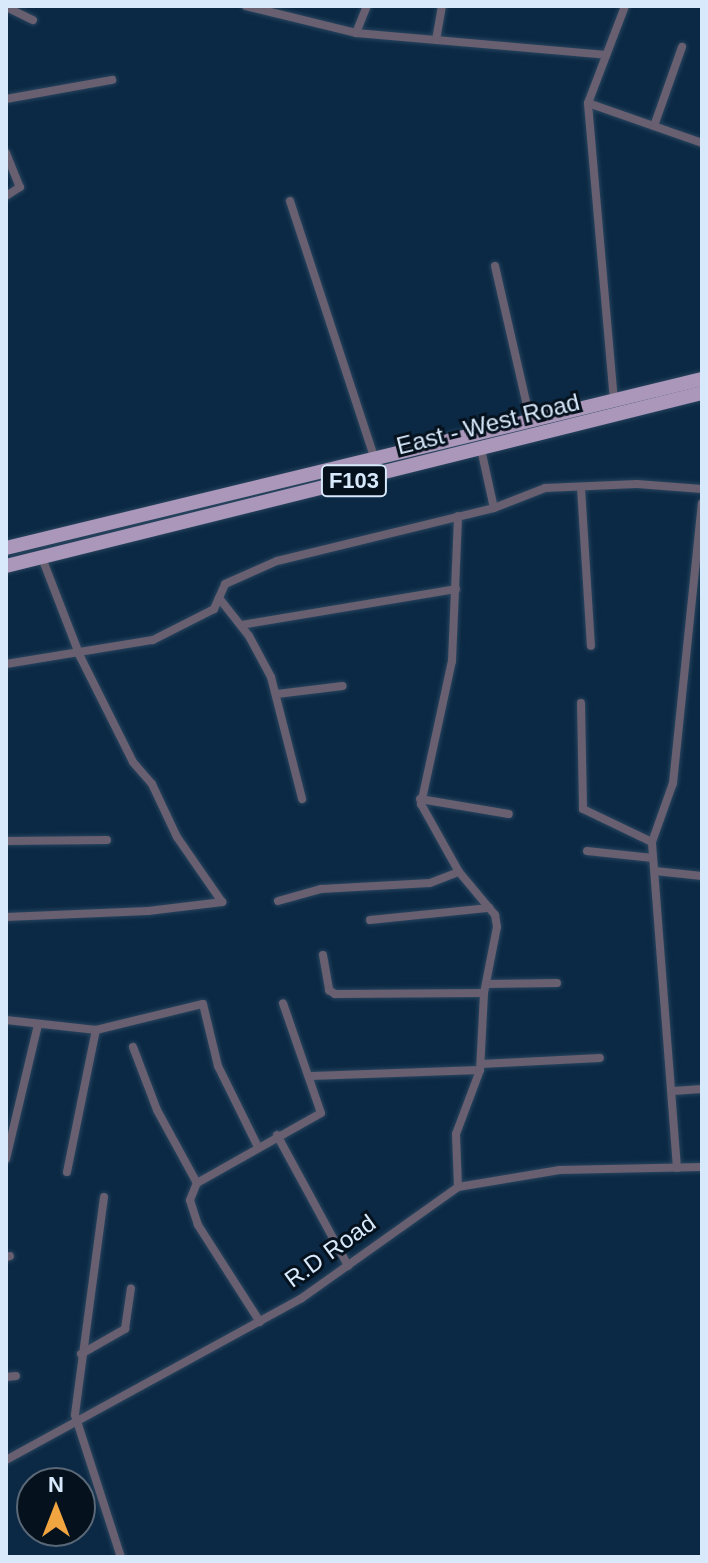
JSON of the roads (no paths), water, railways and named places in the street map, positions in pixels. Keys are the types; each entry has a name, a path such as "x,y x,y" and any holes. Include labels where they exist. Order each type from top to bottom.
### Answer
{"main road":[{"name":"East - West Road","path":"6,548 374,456 702,379"},
{"name":"East - West Road","path":"6,566 702,393"},
{"path":"179,506 183,523"}],"street":[{"path":"246,6 356,33 606,55"},
{"path":"356,33 367,6"},
{"path":"436,40 442,6"},
{"path":"614,401 588,103 625,6"},
{"path":"6,7 33,20"},
{"path":"654,126 682,47"},
{"path":"6,99 112,80"},
{"path":"588,103 702,143"},
{"path":"6,153 20,187 6,196"},
{"path":"290,201 374,456"},
{"path":"495,266 530,419"},
{"path":"481,449 494,508"},
{"path":"6,664 80,656 160,638 214,609 225,584 294,554 494,508 545,488 637,484 702,489"},
{"path":"581,488 591,646"},
{"path":"677,1168 652,842 673,783 702,504"},
{"path":"458,516 448,689 420,799 422,811 459,872 489,908 497,927 485,988 480,1067 458,1125 458,1187"},
{"path":"6,917 148,911 222,902 177,837 152,784 133,762 80,656 42,558"},
{"path":"241,625 456,589"},
{"path":"219,598 241,625 277,694 302,799"},
{"path":"277,694 343,686"},
{"path":"581,703 583,809 652,842"},
{"path":"420,799 509,814"},
{"path":"6,841 107,840"},
{"path":"587,851 653,858"},
{"path":"655,871 702,876"},
{"path":"278,901 321,889 430,883 459,872"},
{"path":"370,920 489,908"},
{"path":"323,955 329,990 335,994 557,983"},
{"path":"260,1322 198,1225 190,1200 197,1183 257,1145 321,1113 311,1076 283,1003"},
{"path":"6,1020 96,1030 203,1004 218,1066 257,1145"},
{"path":"6,1159 38,1025"},
{"path":"67,1172 96,1030"},
{"path":"133,1047 157,1110 197,1183"},
{"path":"311,1076 600,1058"},
{"path":"673,1091 702,1089"},
{"path":"277,1135 348,1266"},
{"name":"R.D Road","path":"6,1460 260,1322 348,1266 458,1187 560,1170 702,1167"},
{"path":"104,1197 81,1354 77,1424 121,1557"},
{"path":"81,1354 125,1329 131,1288"}]}
